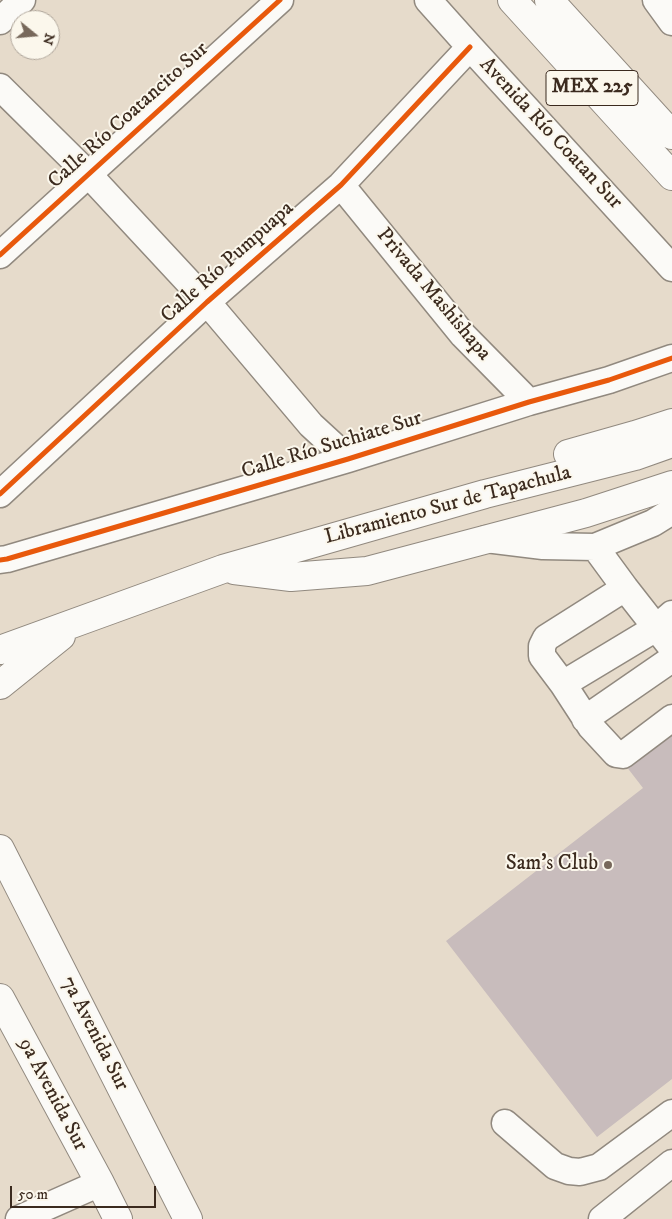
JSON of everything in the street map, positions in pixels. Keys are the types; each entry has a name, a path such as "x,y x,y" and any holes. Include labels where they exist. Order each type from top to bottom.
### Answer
{"main road":[{"name":"MEX 225","path":"512,0 672,176"},
{"name":"MEX 225","path":"549,0 672,134"},
{"path":"223,569 294,539 345,521 635,435 672,422"},
{"name":"Libramiento Sur de Tapachula","path":"0,650 223,569 475,497 635,456 672,444"},
{"name":"Libramiento Sur de Tapachula","path":"223,569 365,540 506,501 634,472 672,460"},
{"path":"223,569 291,577 367,571 586,513 672,485"},
{"path":"0,686 79,621"},
{"name":"7a Avenida Sur","path":"0,849 188,1219"},
{"name":"9a Avenida Sur","path":"0,998 118,1219"}],"street":[{"path":"0,21 22,0"},
{"name":"Calle Río Coatancito Sur","path":"0,255 280,0"},
{"name":"Avenida Río Coatan Sur","path":"428,0 672,268"},
{"path":"656,0 672,22"},
{"name":"Calle Río Pumpuapa","path":"0,494 207,302 341,185 470,47"},
{"path":"0,87 89,175 207,302 311,425 348,459"},
{"name":"Privada Mashishapa","path":"341,185 463,335 528,402"},
{"name":"Calle Río Suchiate Sur","path":"0,560 348,459 528,402 609,380 672,358"},
{"path":"485,539 535,546 595,547 653,523 672,511"},
{"path":"595,547 625,588 664,621 672,648"},
{"path":"625,588 546,638 542,646 542,656 591,727 616,754 624,755 672,718"},
{"path":"563,684 664,621"},
{"path":"586,719 672,659"},
{"path":"506,1123 555,1166 569,1171 580,1172 599,1167 672,1113"},
{"path":"602,1219 672,1163"},
{"path":"20,1219 100,1183"}],"building":[{"name":"Sam's Club","path":"672,730 672,1079 597,1137 446,941 643,788 626,766"}],"cycle path":[{"path":"0,255 280,0"},
{"path":"0,494 207,302 341,185 470,47"},
{"path":"0,560 348,459 529,402 609,380 672,358"}],"place":[{"name":"Sam's Club","path":"608,865"}]}
